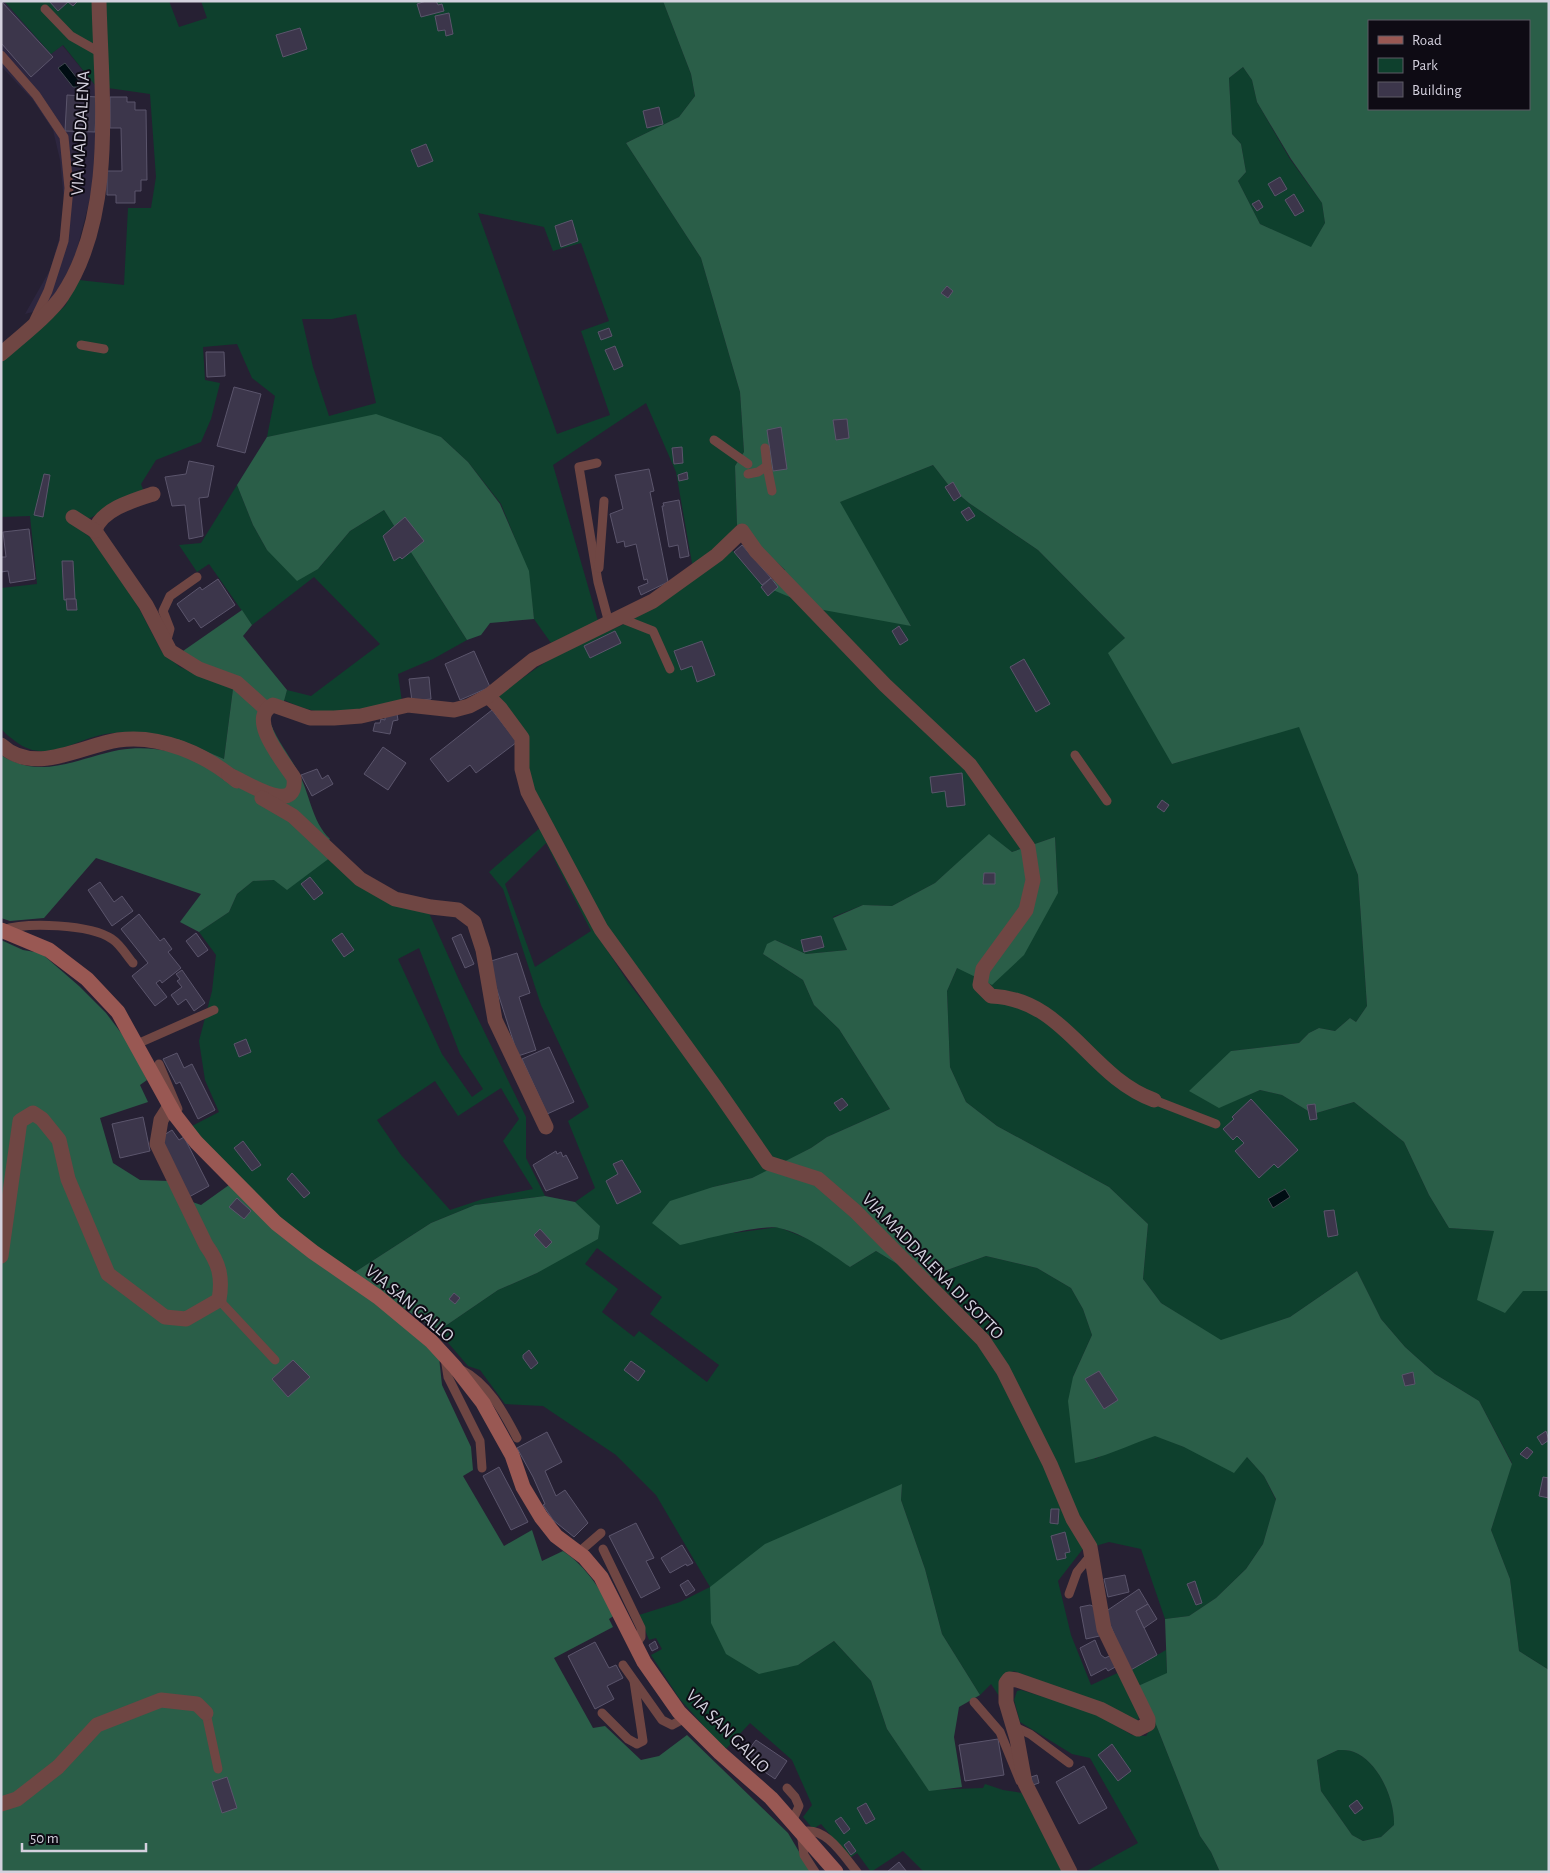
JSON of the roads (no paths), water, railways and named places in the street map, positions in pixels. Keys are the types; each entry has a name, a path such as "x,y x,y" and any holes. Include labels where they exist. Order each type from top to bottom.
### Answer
{"street":[{"name":"VIA MADDALENA","path":"1,354 50,311 73,277 82,256 93,216 100,172 103,86 99,1"},
{"path":"95,531 97,522 106,515 153,494"},
{"path":"73,517 95,531 146,605 170,651 199,669 236,683 266,708"},
{"path":"300,822 294,778 263,728 262,716 266,708 273,705 310,718 334,718 361,716 408,705 454,710 468,706 488,696 533,660 653,601 717,555 742,532 756,551 885,685 970,765 1028,846 1034,880 1026,910 983,969 980,985 990,996 1009,997 1043,1012 1060,1023 1108,1073 1139,1095 1154,1100"},
{"name":"VIA MADDALENA DI SOTTO","path":"488,696 500,708 522,738 522,769 528,792 601,929 768,1163 818,1179 879,1234 982,1340 1004,1370 1050,1464 1072,1519 1090,1547 1104,1629 1140,1698 1148,1719 1148,1724 1138,1729 1100,1709 1024,1682 1009,1679 1006,1684 1006,1702 1013,1726 1024,1783 1070,1872"},
{"path":"1,745 18,756 33,759 75,752 118,740 150,740 174,745 229,775 274,796 282,798 290,794 294,786"},
{"path":"229,775 246,789 293,816 360,878 395,899 431,907 458,910 474,922 483,950 496,1020 546,1126"},
{"name":"VIA SAN GALLO","path":"1,930 49,950 87,979 118,1012 170,1106 180,1122 202,1149 276,1223 312,1252 378,1297 431,1341 450,1361 482,1403 512,1455 523,1487 540,1517 556,1536 578,1553 601,1577 649,1669 685,1718 720,1753 771,1798 836,1872"},
{"path":"1,1256 20,1121 33,1114 42,1119 59,1140 68,1179 108,1274 165,1317 186,1319 219,1300 221,1286 217,1259 206,1244 157,1144 161,1120 170,1106"},
{"path":"1,1804 17,1799 58,1767 97,1725 161,1700 197,1704 206,1713"}],"lane":[{"path":"45,8 72,36 101,52"},
{"path":"1,55 36,95 64,137 69,188 64,242 48,291 32,325"},
{"path":"81,345 104,349"},
{"path":"714,440 748,464"},
{"path":"765,448 772,491"},
{"path":"597,463 579,467 598,582 615,620 653,631 670,669"},
{"path":"748,474 758,472 767,466"},
{"path":"598,582 604,501"},
{"path":"166,643 170,629 163,611 170,596 197,577"},
{"path":"1075,755 1107,801"},
{"path":"1,930 14,926 82,928 112,939 133,963"},
{"path":"137,1044 214,1010"},
{"path":"159,1064 172,1091 180,1122"},
{"path":"1154,1100 1216,1124"},
{"path":"219,1300 275,1360"},
{"path":"482,1468 480,1442 448,1377 450,1361 475,1376 503,1412 517,1438"},
{"path":"578,1553 602,1533"},
{"path":"603,1549 641,1628 641,1637 635,1645"},
{"path":"1069,1594 1077,1572 1092,1555"},
{"path":"623,1665 665,1723 672,1725 685,1718"},
{"path":"602,1713 628,1738 637,1744 643,1741 634,1681"},
{"path":"974,1702 1000,1732 1018,1781 1024,1783"},
{"path":"206,1713 218,1769"},
{"path":"1013,1726 1030,1734 1069,1763"},
{"path":"787,1788 796,1797 799,1806 796,1827 804,1855 815,1872"},
{"path":"796,1827 810,1829 823,1834 857,1872"}]}
